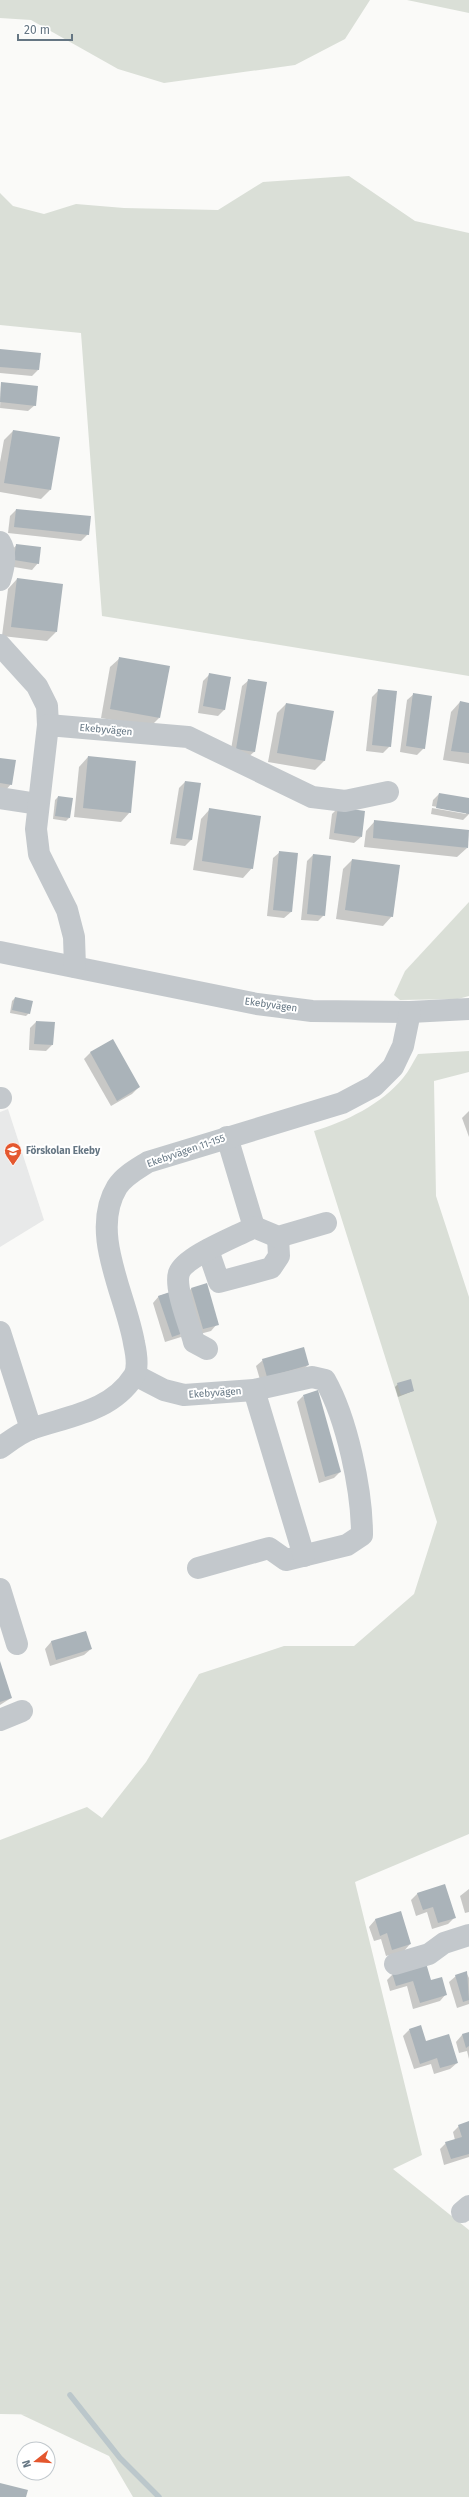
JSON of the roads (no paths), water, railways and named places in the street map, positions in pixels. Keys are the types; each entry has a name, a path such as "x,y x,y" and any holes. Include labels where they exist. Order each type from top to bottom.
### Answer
{"street":[{"path":"0,542 4,549 4,568 0,580"},
{"path":"0,645 37,686 47,706 48,725 36,829 39,854 67,910 74,937 76,967"},
{"name":"Ekebyvägen","path":"48,725 188,737 312,797 345,801 388,792"},
{"path":"0,798 38,804"},
{"name":"Ekebyvägen","path":"0,952 256,1004 312,1011 410,1012 469,1009"},
{"name":"Ekebyvägen 11-155","path":"135,1375 136,1357 132,1328 106,1237 108,1209 118,1187 131,1174 148,1162 342,1103 374,1086 393,1067 403,1046 410,1012"},
{"path":"227,1137 254,1227"},
{"path":"208,1349 194,1342 178,1280 183,1266 208,1250 254,1227 278,1237 326,1223"},
{"path":"208,1250 219,1282 271,1268 279,1256 278,1237"},
{"path":"0,1336 30,1429"},
{"path":"0,1448 30,1429 106,1404 135,1375"},
{"name":"Ekebyvägen","path":"135,1375 164,1390 184,1395 264,1389 312,1377 326,1380 333,1394 357,1476 362,1535 347,1545 304,1556"},
{"path":"198,1568 269,1548 286,1560 304,1556 264,1389"},
{"path":"0,1589 4,1614 18,1644"},
{"path":"0,1720 22,1711"},
{"path":"395,1964 429,1954 444,1943 469,1935"}],"waterway":[{"path":"70,2395 120,2458 159,2497"}],"place":[{"name":"Förskolan Ekeby","path":"13,1166"}]}
